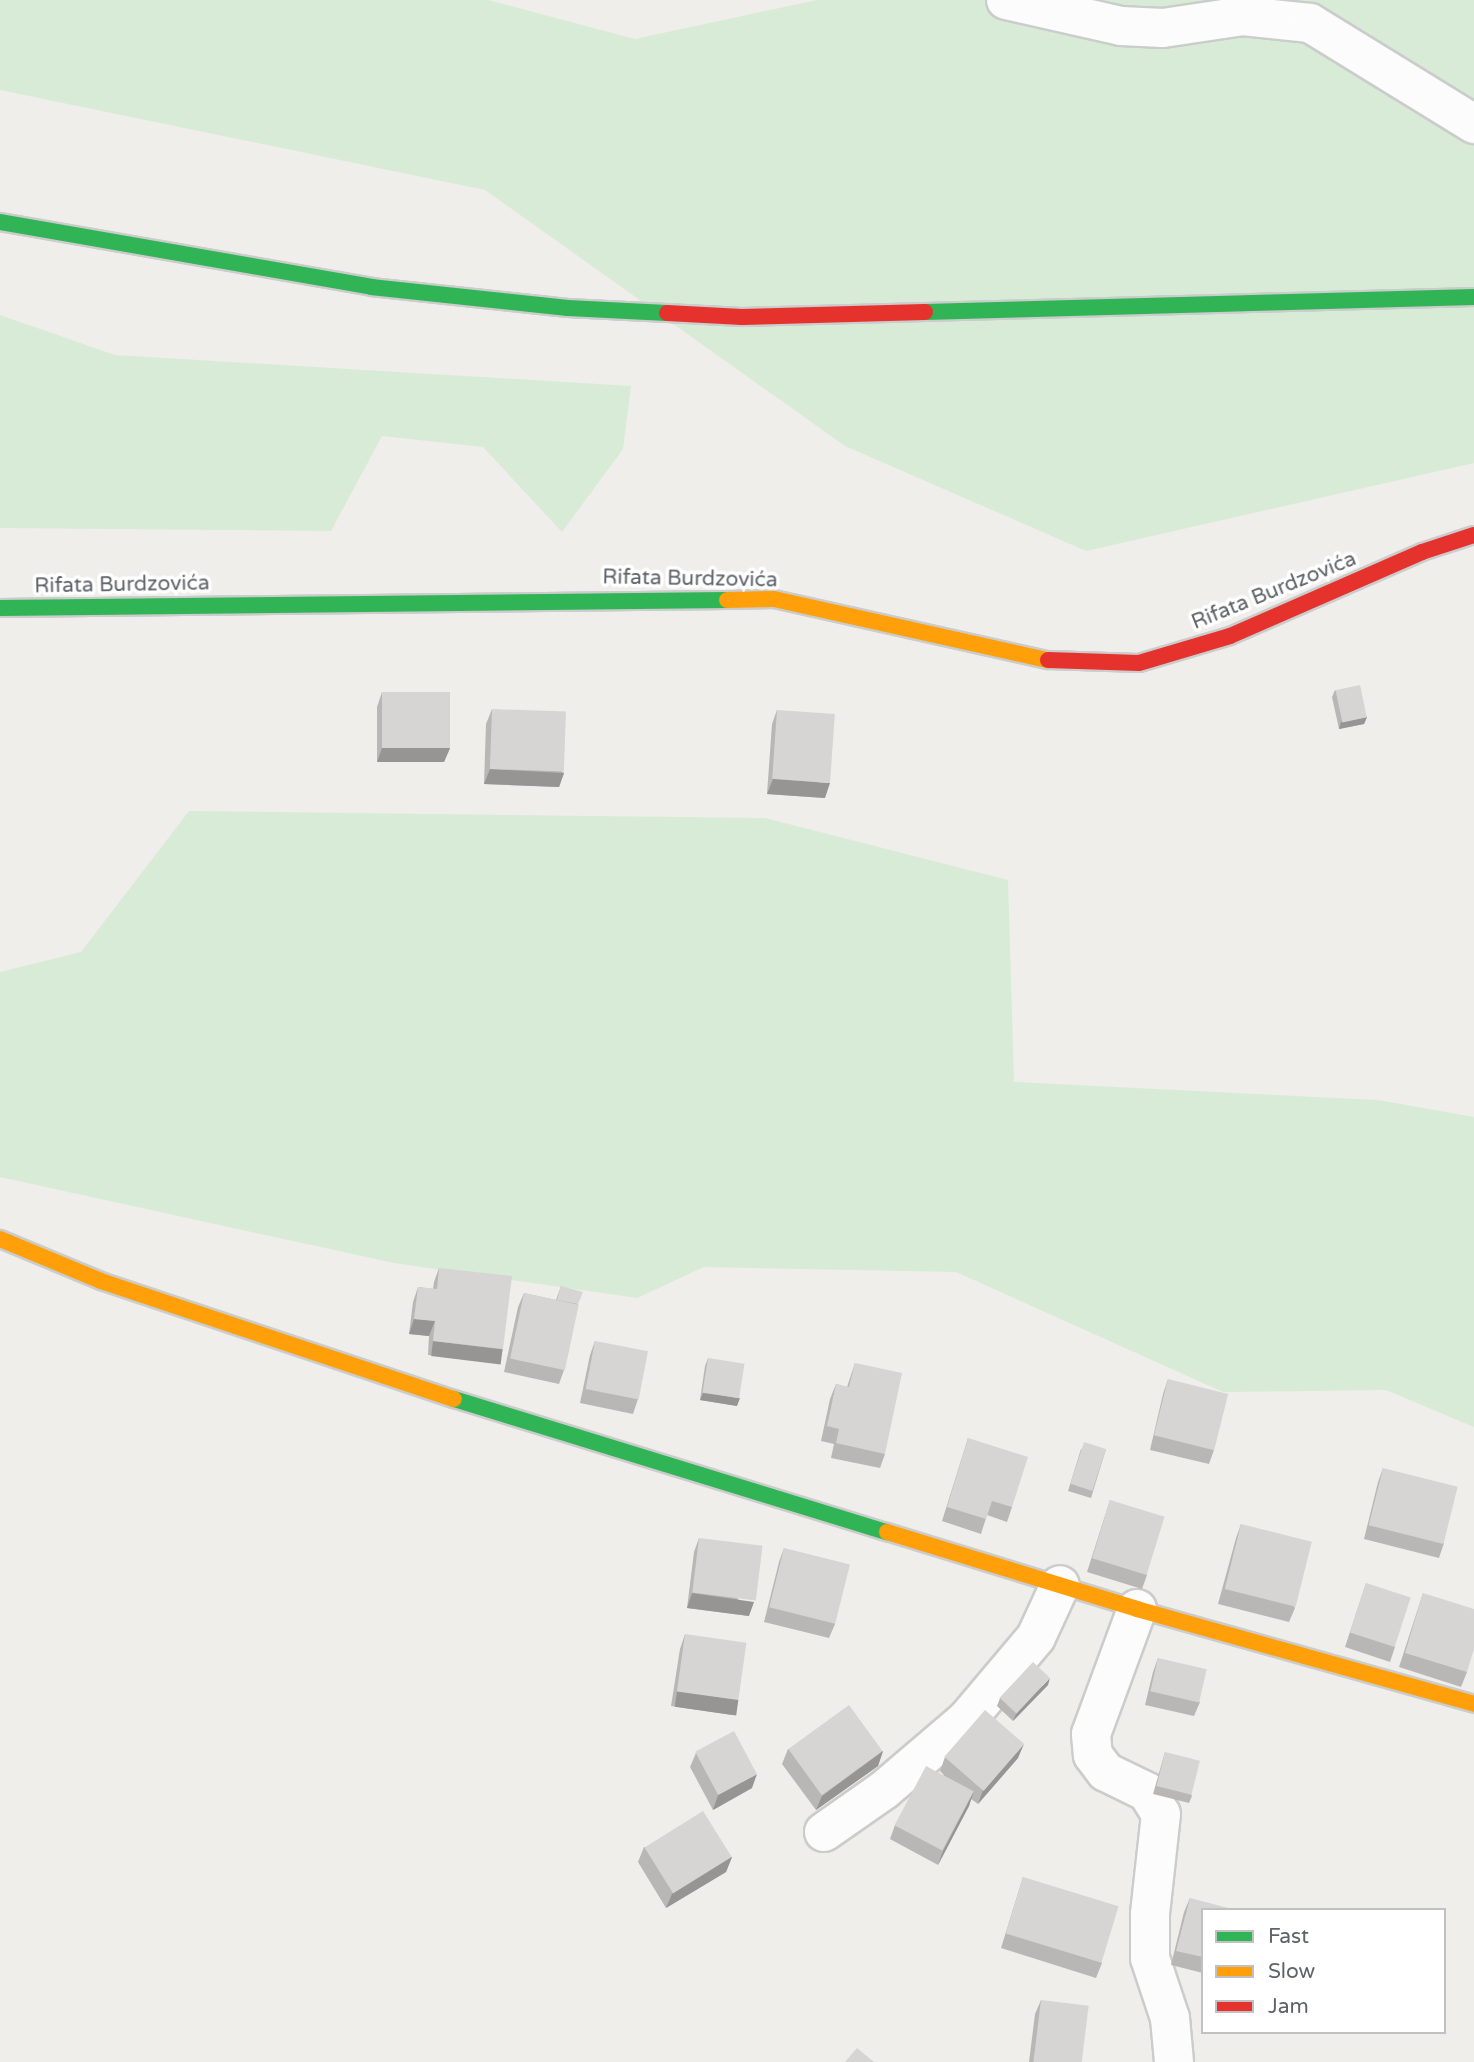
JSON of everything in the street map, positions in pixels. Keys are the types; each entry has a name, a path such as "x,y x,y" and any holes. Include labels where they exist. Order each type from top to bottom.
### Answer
{"street":[{"path":"1006,0 1121,26 1163,28 1243,16 1310,23 1474,124"},
{"path":"0,222 372,287 568,307 743,317 1474,297"},
{"name":"Rifata Burdzovića","path":"0,608 774,599 1034,660 1139,663 1230,636 1422,552 1474,535"},
{"path":"0,1239 101,1282 428,1391 1137,1609 1474,1704"},
{"path":"824,1832 884,1790 967,1719 1036,1637 1060,1585"},
{"path":"1137,1609 1091,1734 1093,1755 1106,1772 1147,1792 1161,1814 1150,1914 1150,1958 1170,2018 1174,2062"}],"green space":[{"path":"0,0 488,0 635,39 817,0 1474,0 1474,463 1086,551 845,446 485,190 0,90"},
{"path":"0,315 115,355 631,386 623,449 562,532 483,447 382,436 331,531 0,528"},
{"path":"189,811 765,818 1008,880 1014,1082 1378,1100 1474,1117 1474,1427 1386,1390 1223,1392 956,1272 704,1267 637,1298 394,1263 0,1177 0,972 81,952"}],"building":[{"path":"1360,685 1367,717 1342,722 1336,690"},
{"path":"382,692 450,692 450,748 382,748"},
{"path":"492,709 566,712 564,772 490,769"},
{"path":"777,710 835,714 830,783 772,779"},
{"path":"439,1268 512,1276 503,1349 433,1341 435,1321 414,1319 418,1287 437,1289"},
{"path":"561,1286 583,1292 578,1304 557,1300"},
{"path":"524,1293 579,1305 565,1370 510,1359"},
{"path":"595,1341 648,1351 639,1399 586,1389"},
{"path":"708,1358 745,1364 739,1398 703,1393"},
{"path":"855,1363 902,1373 885,1454 836,1443 839,1429 827,1426 836,1384 849,1387"},
{"path":"1168,1379 1228,1394 1214,1450 1154,1435"},
{"path":"968,1438 1028,1457 1012,1507 992,1501 986,1519 947,1507"},
{"path":"1084,1442 1106,1449 1092,1491 1070,1484"},
{"path":"1383,1468 1458,1487 1443,1544 1369,1525"},
{"path":"1110,1500 1165,1517 1147,1575 1092,1558"},
{"path":"1241,1524 1312,1542 1296,1607 1225,1589"},
{"path":"699,1538 763,1546 756,1600 692,1593"},
{"path":"784,1548 850,1564 835,1624 769,1607"},
{"path":"1366,1583 1411,1598 1395,1647 1350,1632"},
{"path":"1423,1593 1474,1609 1474,1649 1467,1672 1405,1653"},
{"path":"685,1634 746,1643 738,1700 677,1691"},
{"path":"1158,1658 1207,1669 1199,1702 1150,1691"},
{"path":"1033,1662 1050,1678 1016,1714 1000,1698"},
{"path":"849,1705 883,1751 822,1795 788,1749"},
{"path":"985,1710 1024,1744 984,1791 944,1757"},
{"path":"734,1731 757,1774 718,1795 695,1752"},
{"path":"1165,1752 1200,1761 1191,1795 1157,1786"},
{"path":"926,1766 974,1791 942,1851 895,1825"},
{"path":"703,1811 732,1857 673,1893 644,1848"},
{"path":"1023,1877 1119,1906 1101,1963 1006,1933"},
{"path":"1190,1898 1228,1908 1201,1908 1201,1957 1176,1951"},
{"path":"1041,2000 1089,2006 1082,2062 1033,2062"},
{"path":"857,2048 874,2062 845,2062"}],"traffic: fast":[{"path":"0,222 371,287 568,308 667,313"},
{"path":"925,312 1474,297"},
{"path":"0,608 727,600"},
{"path":"454,1399 887,1532"}],"traffic: slow":[{"path":"727,600 774,599 1048,660"},
{"path":"0,1239 101,1281 454,1399"},
{"path":"887,1532 1137,1609 1474,1704"}],"traffic: jam":[{"path":"667,313 742,317 925,312"},
{"path":"1048,660 1139,663 1230,636 1422,552 1474,535"}]}
